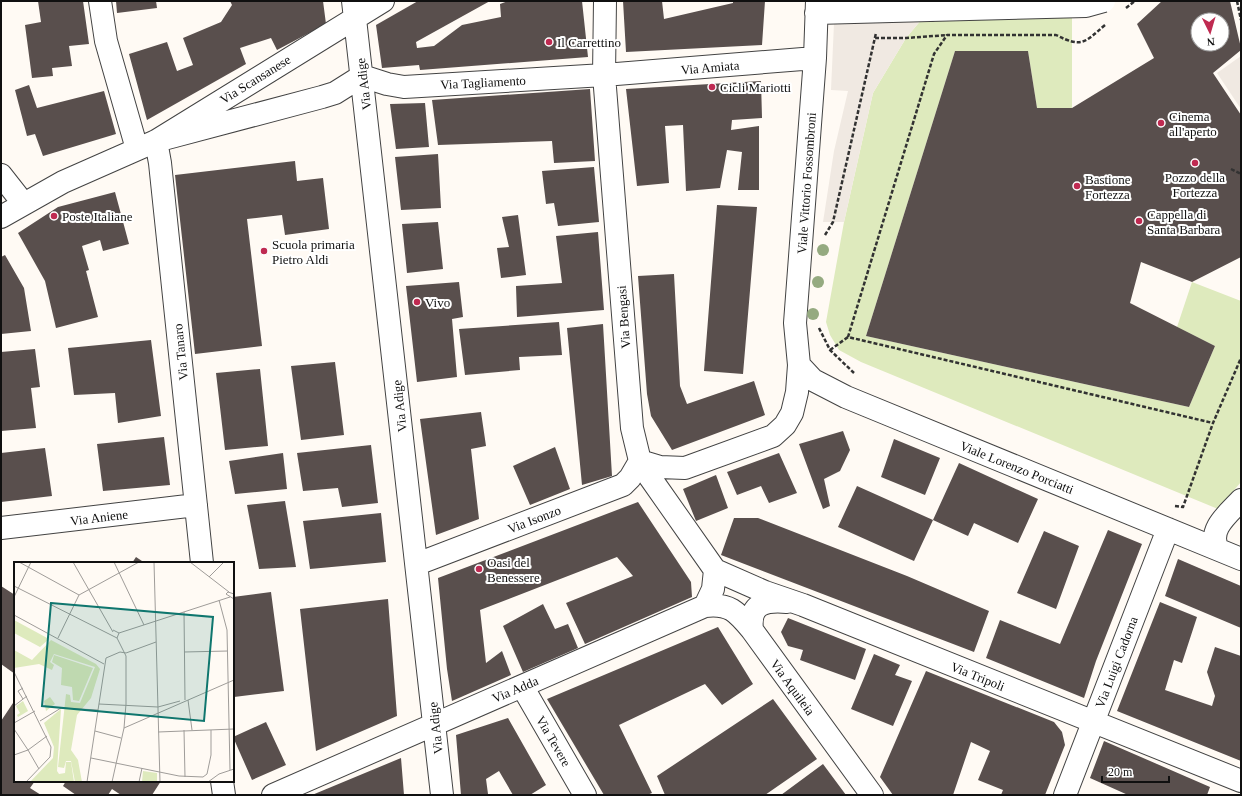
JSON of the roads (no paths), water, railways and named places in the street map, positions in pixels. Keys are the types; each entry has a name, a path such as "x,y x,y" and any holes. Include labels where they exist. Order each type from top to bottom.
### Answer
{"street":[{"name":"Via Tanaro","path":"100,1 110,59 146,145 160,163 202,562"},
{"name":"Via Scansanese","path":"146,145 354,9 383,1"},
{"name":"Via Bengasi","path":"605,1 604,75 632,428 640,461 664,500 715,570"},
{"path":"817,7 882,11 930,10 1086,6 1104,1"},
{"name":"Viale Vittorio Fossombroni","path":"640,461 660,467 685,468 773,436 785,426 792,413 799,365 795,323 815,58 817,7"},
{"name":"Via Adige","path":"354,9 442,795"},
{"name":"Via Amiata","path":"604,75 815,58"},
{"name":"Via Tagliamento","path":"362,76 387,84 404,87 604,75"},
{"name":"Via Scansanese","path":"1,217 63,182 146,145 335,93 362,76"},
{"path":"1,175 24,203"},
{"name":"Viale Lorenzo Porciatti","path":"799,365 813,380 846,396 1241,559"},
{"name":"Via Isonzo","path":"417,564 623,485 630,478 640,461"},
{"path":"1218,549 1214,542 1215,531 1241,500"},
{"name":"Via Aniene","path":"1,528 196,506"},
{"name":"Via Luigi Cadorna","path":"1065,795 1168,529"},
{"path":"705,606 712,593 715,570"},
{"name":"Via Tripoli","path":"715,570 765,592 794,602 1241,781"},
{"path":"752,630 751,618 753,611 758,606 780,601 794,602"},
{"name":"Via Adda","path":"273,795 434,723 705,606 716,605 729,607 740,615 752,630"},
{"name":"Via Aquileia","path":"752,630 872,795"},
{"name":"Via Tevere","path":"522,686 586,795"},
{"path":"222,782 224,795"}],"place":[{"name":"Il Carrettino","path":"549,42"},
{"name":"Cicli Mariotti","path":"712,87"},
{"name":"Cinema all'aperto","path":"1161,123"},
{"name":"Pozzo della Fortezza","path":"1195,163"},
{"name":"Bastione Fortezza","path":"1077,186"},
{"name":"Poste Italiane","path":"54,216"},
{"name":"Cappella di Santa Barbara","path":"1139,221"},
{"name":"Scuola primaria Pietro Aldi","path":"264,251"},
{"name":"Vivo","path":"417,302"},
{"name":"Oasi del Benessere","path":"479,569"}]}
